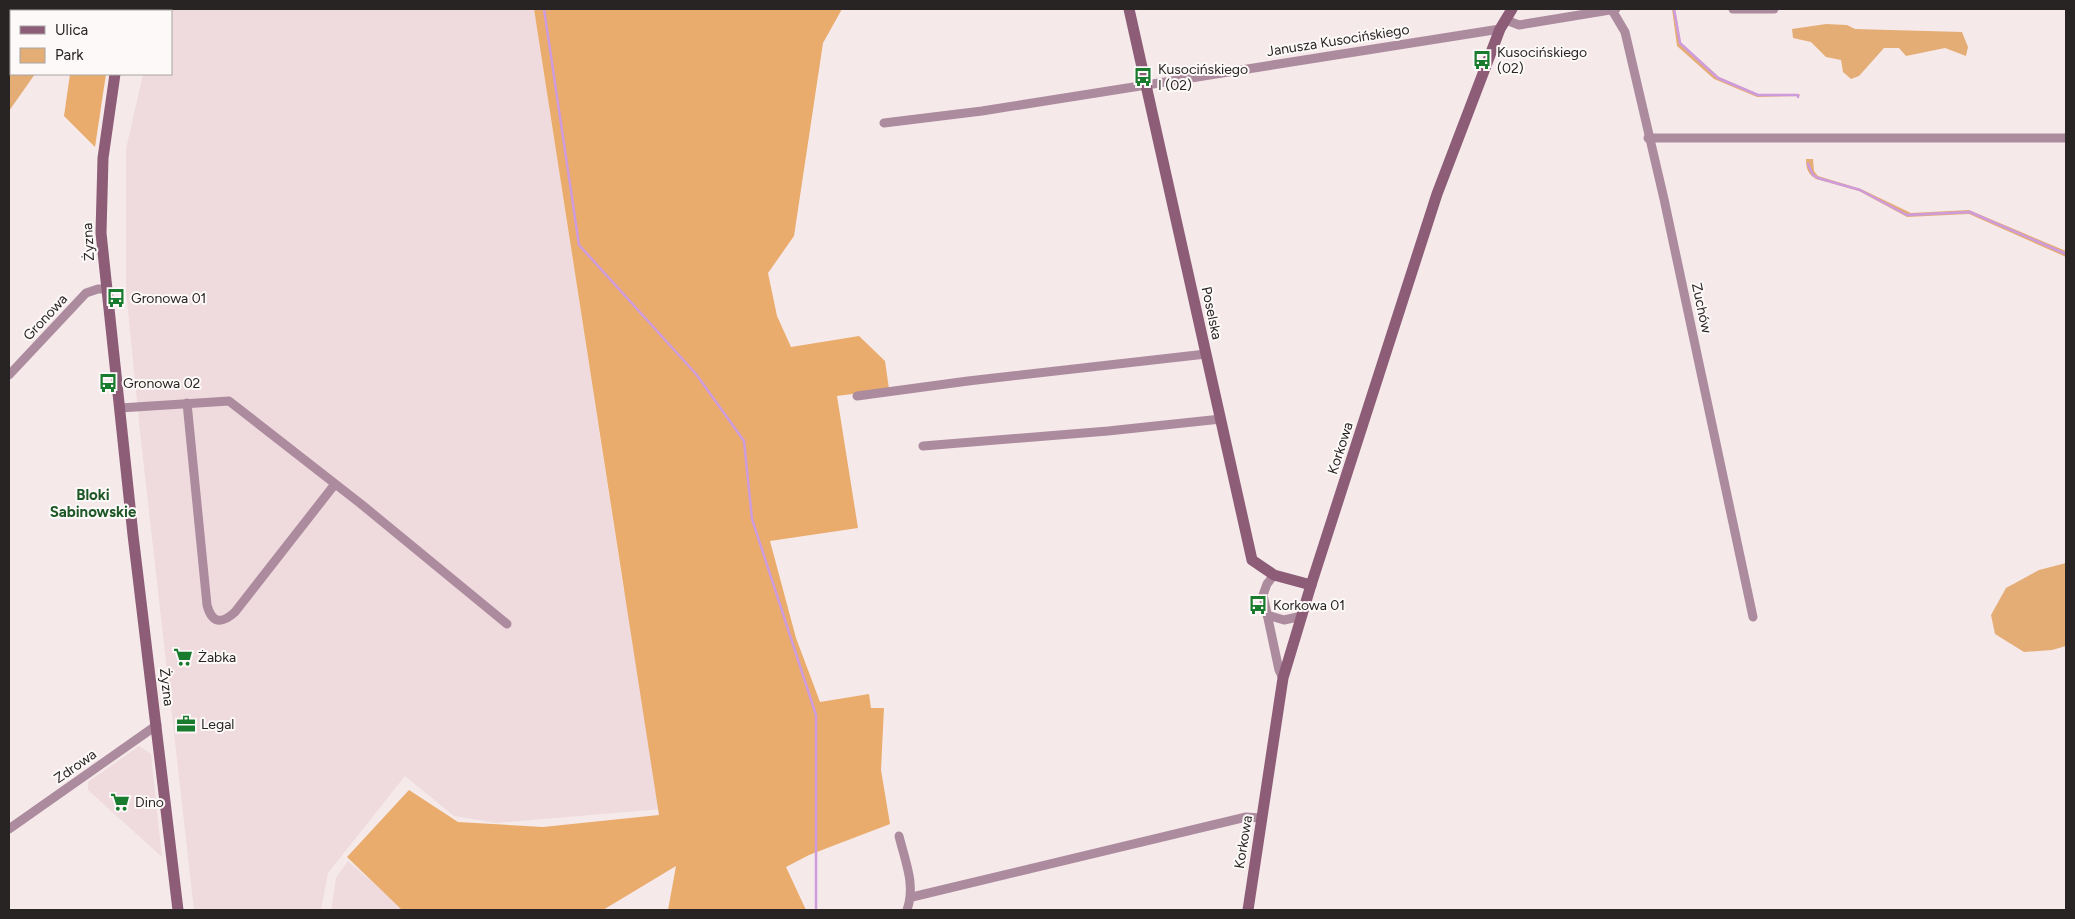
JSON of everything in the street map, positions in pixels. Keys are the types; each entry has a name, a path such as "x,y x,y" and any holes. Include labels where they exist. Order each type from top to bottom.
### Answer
{"street":[{"name":"Poselska","path":"1129,9 1252,560 1274,575 1311,585"},
{"name":"Korkowa","path":"1248,910 1283,678 1311,585 1437,194 1503,24 1512,9"},
{"name":"Janusza Kusocińskiego","path":"884,123 982,111 1503,24 1519,24 1614,9"},
{"name":"Zuchów","path":"1614,9 1625,32 1682,283 1753,617"},
{"path":"1733,9 1774,9"},
{"name":"Żyzna","path":"115,75 103,158 101,233 133,535 178,910"},
{"path":"1648,138 2066,138"},
{"name":"Gronowa","path":"9,376 86,293 98,289 107,289"},
{"path":"857,396 968,381 1206,354"},
{"path":"120,408 229,400 507,624"},
{"path":"187,403 207,605 211,616 215,619 227,619 235,612 335,484"},
{"path":"924,446 1099,432 1221,419"},
{"path":"1274,575 1264,589 1263,595 1279,670 1283,678"},
{"path":"1267,615 1284,620 1302,616"},
{"name":"Zdrowa","path":"9,829 157,725"},
{"path":"912,897 1246,817 1262,818"},
{"path":"899,836 911,881 912,897 907,910"}],"shaded area":[{"path":"534,9 623,586 673,808 496,823 454,816 405,776 328,873 321,910 194,910 126,291 126,149 143,75 172,75 172,10 158,10"},
{"path":"534,9 842,9 823,43 794,236 768,273 777,316 791,347 859,336 885,361 889,389 837,396 858,528 770,541 796,638 820,702 869,694 871,708 884,708 881,770 890,824 809,855 786,867 806,910 668,910 676,866 603,910 402,910 347,857 409,790 458,822 543,827 659,815"},
{"path":"70,75 106,75 95,147 64,116"},
{"path":"139,746 151,754 162,857 88,790 88,782"},
{"path":"348,861 404,910 331,910 336,878"}],"green space":[{"path":"1672,9 1675,9 1681,43 1719,77 1758,94 1799,94 1800,96 1757,97 1714,79 1677,46"},
{"path":"1826,24 1847,25 1855,29 1962,32 1968,47 1966,56 1945,48 1906,56 1899,48 1884,48 1859,76 1851,79 1843,72 1841,60 1826,57 1811,42 1793,38 1792,29"},
{"path":"9,30 10,75 34,75 9,111"},
{"path":"1806,159 1813,159 1814,171 1818,176 1861,189 1911,213 1969,210 2066,251 2066,257 1969,214 1907,217 1859,191 1816,179 1808,171"},
{"path":"2066,563 2066,646 2052,650 2024,652 1995,634 1991,615 2006,588 2039,570"}],"waterway":[{"path":"544,9 579,245 696,374 744,441 752,519 816,715 816,910"},
{"path":"1674,9 1680,43 1718,78 1758,95 1798,95 1798,97"},
{"path":"1808,164 1813,175 1818,178 1860,190 1907,215 1970,212 2066,254"}],"place":[{"name":"Kusocińskiego (02)","path":"1482,60"},
{"name":"Kusocińskiego I (02)","path":"1143,77"},
{"name":"Gronowa 01","path":"116,298"},
{"name":"Gronowa 02","path":"108,383"},
{"name":"Korkowa 01","path":"1258,605"},
{"name":"Żabka","path":"183,657"},
{"name":"Legal","path":"186,724"},
{"name":"Dino","path":"120,802"}],"district":[{"name":"Bloki Sabinowskie","path":"93,504"}]}
